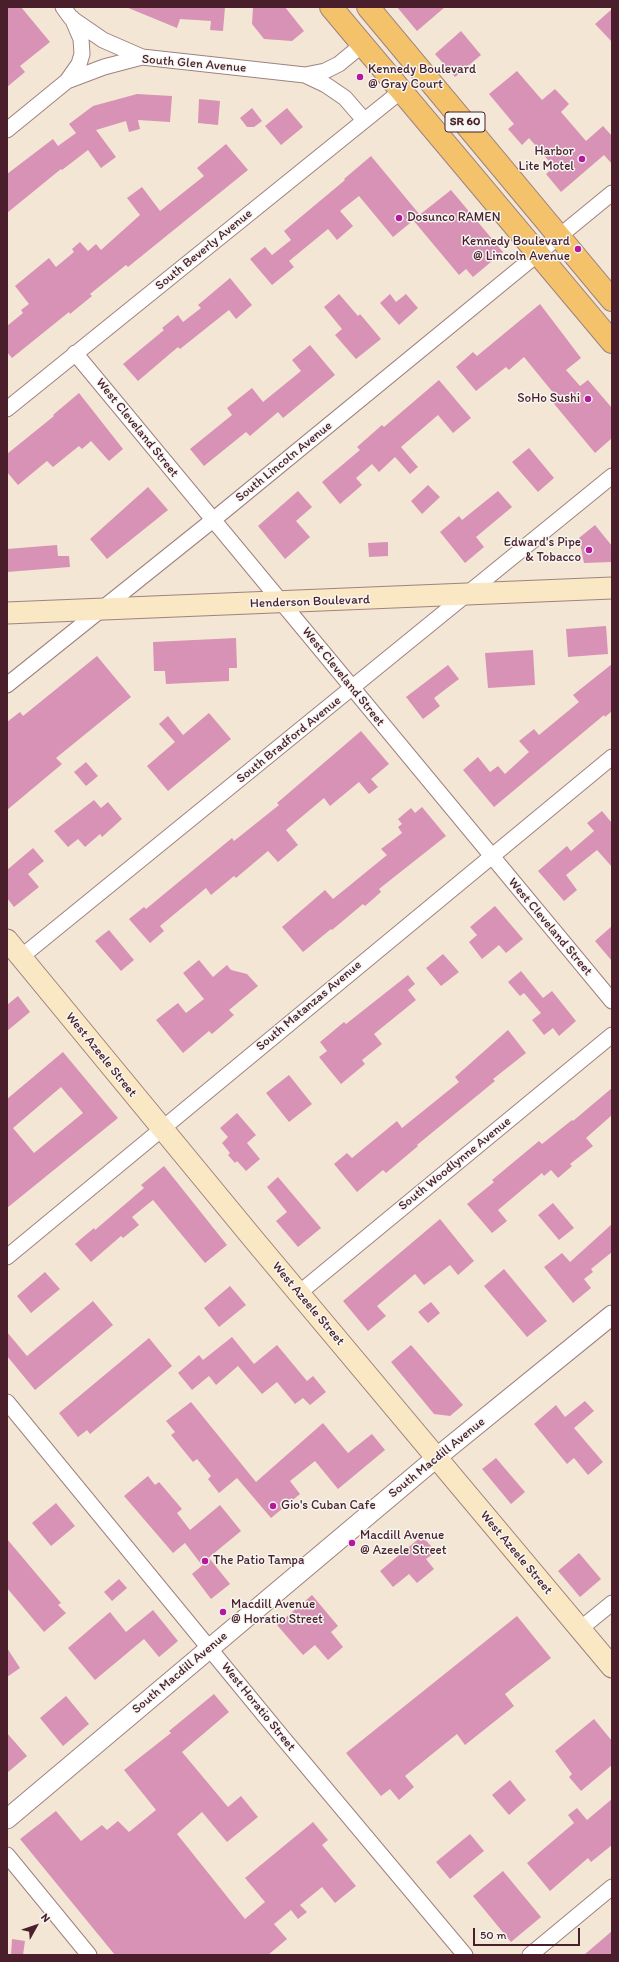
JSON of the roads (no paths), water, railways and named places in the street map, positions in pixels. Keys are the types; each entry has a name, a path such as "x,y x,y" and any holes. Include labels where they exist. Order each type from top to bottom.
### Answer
{"main road":[{"name":"SR 60","path":"331,7 612,342"},
{"name":"SR 60","path":"368,7 612,300"},
{"name":"Henderson Boulevard","path":"7,613 281,603 612,588"},
{"name":"West Azeele Street","path":"7,940 161,1128 612,1668"}],"street":[{"path":"67,12 104,40 142,57"},
{"path":"67,12 81,39 82,54 79,64 68,81"},
{"name":"South Glen Avenue","path":"7,130 68,81 104,67 142,57 305,75 324,71 339,64 362,45"},
{"name":"South Glen Avenue","path":"305,75 326,85 344,98 364,120"},
{"name":"South Beverly Avenue","path":"7,409 401,91"},
{"name":"South Lincoln Avenue","path":"7,685 213,520 612,193"},
{"name":"West Cleveland Street","path":"76,354 612,1001"},
{"name":"South Bradford Avenue","path":"21,957 612,476"},
{"name":"South Matanzas Avenue","path":"7,1257 161,1128 612,757"},
{"name":"South Woodlynne Avenue","path":"299,1293 612,1035"},
{"name":"South Macdill Avenue","path":"7,1819 436,1458 612,1315"},
{"name":"West Horatio Street","path":"7,1402 283,1738 465,1955"},
{"path":"580,1629 612,1603"},
{"path":"7,1855 89,1955"},
{"path":"530,1955 612,1887"}],"place":[{"name":"Kennedy Boulevard @ Gray Court","path":"360,77"},
{"name":"Harbor Lite Motel","path":"582,159"},
{"name":"Dosunco RAMEN","path":"399,218"},
{"name":"Kennedy Boulevard @ Lincoln Avenue","path":"578,249"},
{"name":"SoHo Sushi","path":"588,399"},
{"name":"Edward's Pipe & Tobacco","path":"589,550"},
{"name":"Gio's Cuban Cafe","path":"273,1506"},
{"name":"Macdill Avenue @ Azeele Street","path":"352,1543"},
{"name":"The Patio Tampa","path":"205,1561"},
{"name":"Macdill Avenue @ Horatio Street","path":"223,1612"}]}
